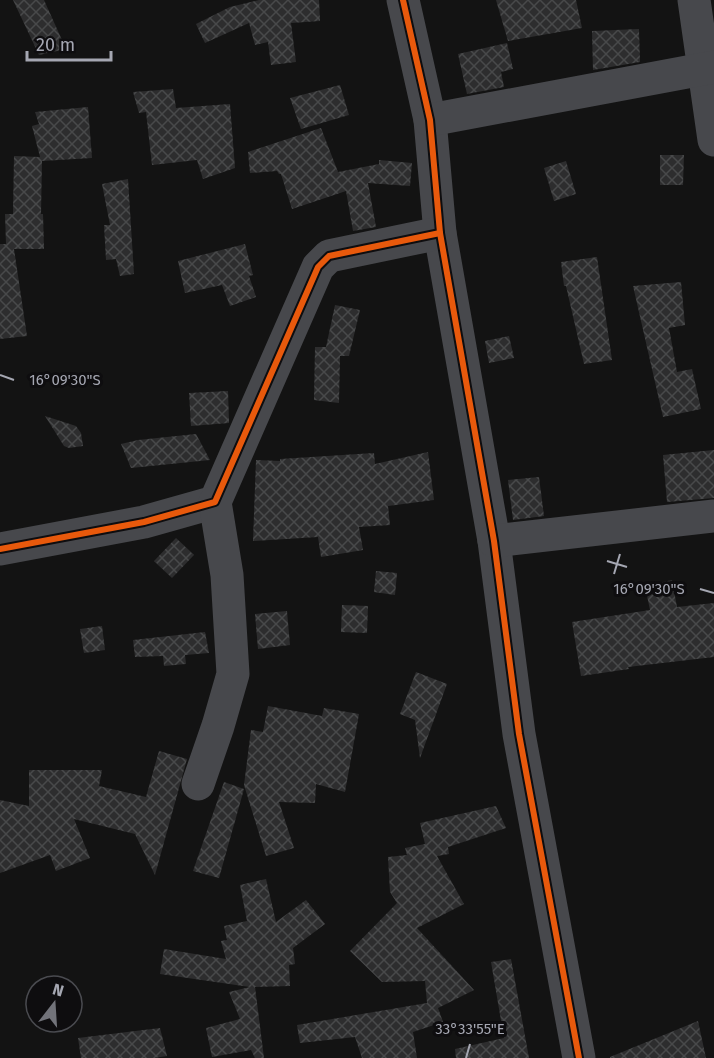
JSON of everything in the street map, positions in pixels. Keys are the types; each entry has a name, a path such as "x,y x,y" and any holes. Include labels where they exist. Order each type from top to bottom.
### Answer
{"street":[{"path":"403,0 430,120 440,233 494,541 519,734 579,1058"},
{"path":"694,0 708,68 714,140"},
{"path":"430,120 708,68"},
{"path":"198,784 218,726 232,674 226,575 215,502 318,267 329,256 440,233"},
{"path":"0,549 144,522 215,502"},
{"path":"494,541 714,516"}],"building":[{"path":"13,0 44,0 66,49 39,55"},
{"path":"259,0 319,0 320,21 291,23 296,62 271,65 268,42 255,45 249,23 205,43 196,24 230,7"},
{"path":"496,0 576,0 582,28 508,41"},
{"path":"639,29 640,62 593,70 592,31"},
{"path":"507,43 513,69 501,72 504,87 467,94 458,54"},
{"path":"340,85 349,115 301,129 290,98"},
{"path":"173,89 176,108 230,104 235,168 203,179 197,160 152,165 146,112 139,113 133,92"},
{"path":"88,107 92,158 42,161 41,214 43,214 44,249 14,249 27,336 0,339 0,244 6,244 5,214 13,214 14,156 40,157 32,126 39,124 35,112"},
{"path":"321,128 338,172 379,164 379,160 412,163 410,186 368,183 376,227 353,231 346,191 292,209 281,174 277,171 250,173 248,152"},
{"path":"660,155 684,155 683,185 660,185"},
{"path":"566,161 576,194 554,201 544,168"},
{"path":"128,179 134,274 120,276 116,259 106,260 104,225 110,225 102,184"},
{"path":"245,244 253,275 249,276 256,297 230,306 222,285 185,293 178,261"},
{"path":"597,257 612,360 584,364 566,286 564,286 561,262"},
{"path":"681,282 685,325 669,328 677,372 692,369 701,409 663,417 633,286"},
{"path":"335,305 360,310 349,356 340,356 339,403 314,400 315,347 326,347"},
{"path":"509,336 514,358 489,363 485,341"},
{"path":"228,391 229,423 191,426 189,393"},
{"path":"45,416 76,426 81,433 83,446 69,448 64,446"},
{"path":"196,434 210,460 131,468 121,444 138,440"},
{"path":"714,450 714,498 667,502 663,455"},
{"path":"428,452 434,500 388,506 390,525 359,527 363,550 321,557 318,537 253,541 256,460 280,461 280,459 374,453 375,464"},
{"path":"539,477 544,516 513,520 508,480"},
{"path":"176,538 194,555 172,578 154,561"},
{"path":"376,571 397,573 395,595 374,592"},
{"path":"672,580 677,607 714,603 714,657 628,667 629,669 581,676 572,622 650,610 645,586"},
{"path":"342,605 368,606 367,633 341,632"},
{"path":"287,611 290,645 258,649 255,614"},
{"path":"102,626 105,650 84,653 80,629"},
{"path":"205,632 209,653 185,655 186,664 164,666 163,656 135,657 133,640"},
{"path":"416,672 447,684 420,758 415,720 400,714"},
{"path":"268,706 322,716 324,708 359,714 345,792 316,784 315,803 279,802 294,848 266,856 244,785 251,730 263,732"},
{"path":"159,751 187,759 155,875 135,834 74,819 90,858 56,871 50,855 0,873 0,800 29,806 29,770 102,770 99,786 146,797"},
{"path":"224,782 244,789 219,878 193,871"},
{"path":"496,806 506,828 448,847 449,854 437,856 464,904 417,928 474,990 438,1008 443,1022 413,1032 417,1058 362,1058 355,1037 300,1043 297,1025 427,1003 425,981 382,982 350,951 397,903 390,892 388,857 407,855 405,848 425,844 420,823"},
{"path":"266,879 276,922 306,900 325,924 293,948 295,964 289,965 290,986 255,987 264,1058 255,1058 251,1050 212,1057 206,1028 240,1019 229,992 250,987 160,974 164,949 226,959 221,941 227,940 224,926 247,921 240,885"},
{"path":"511,959 529,1058 456,1058 455,1049 504,1038 491,962"},
{"path":"698,1021 706,1058 610,1058 610,1057"},
{"path":"160,1028 167,1056 81,1058 78,1038"}],"cycle path":[{"path":"403,0 430,120 440,233 494,541 519,734 579,1058"},
{"path":"0,549 144,522 215,502 318,267 329,256 440,233"}]}
